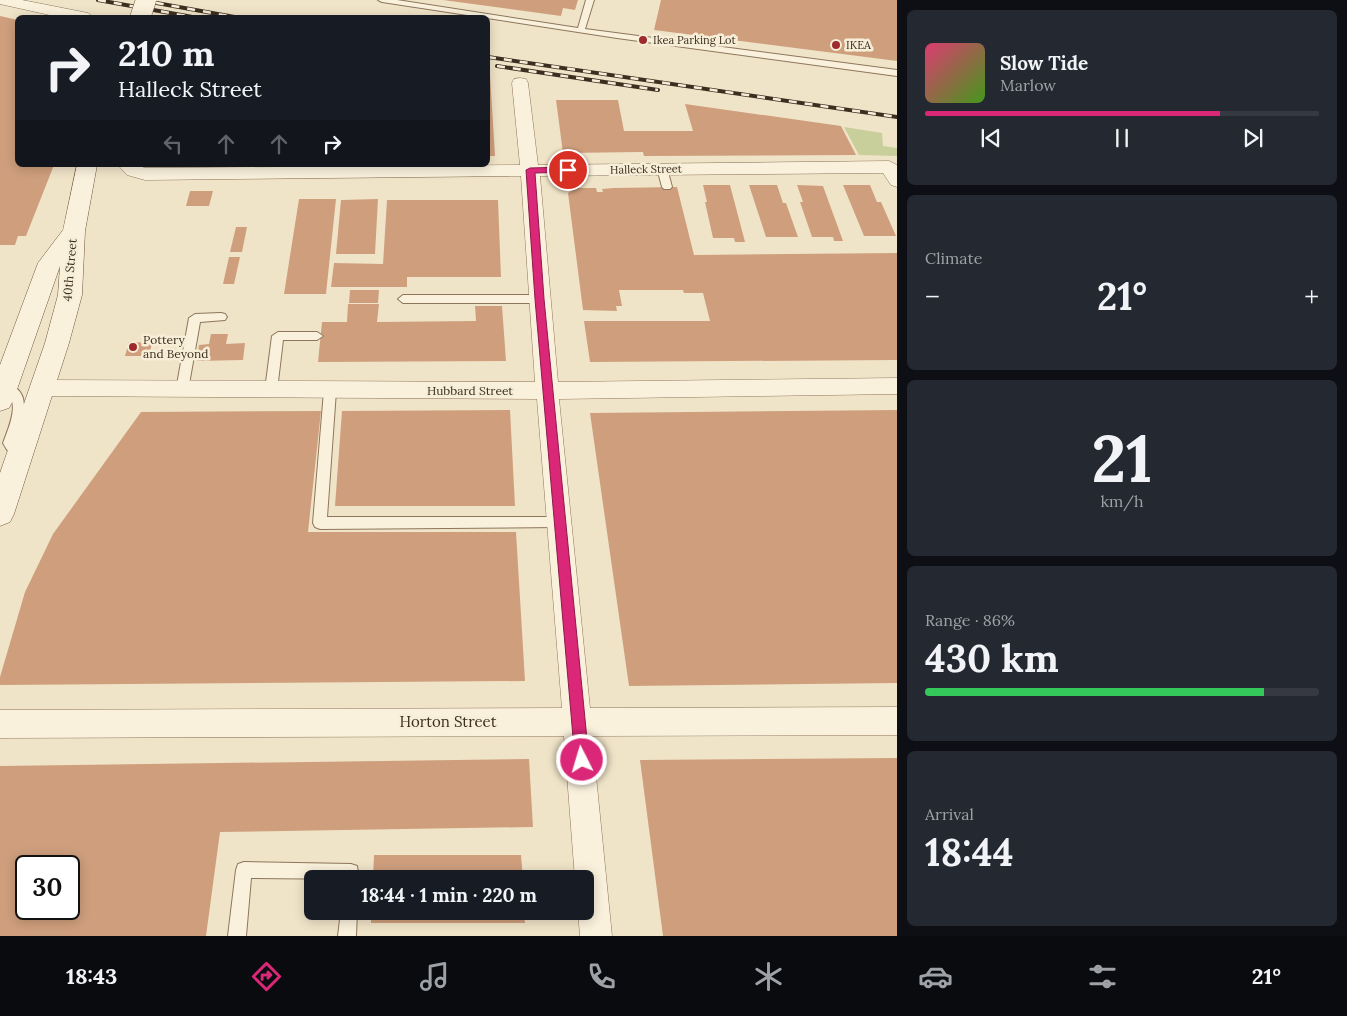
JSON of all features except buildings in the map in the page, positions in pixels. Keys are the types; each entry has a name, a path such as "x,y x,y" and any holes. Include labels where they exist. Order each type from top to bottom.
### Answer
{"main road":[{"path":"141,15 146,0"},
{"path":"74,231 87,167"},
{"name":"40th Street","path":"0,514 42,388 70,295 74,231"},
{"name":"40th Street","path":"2,392 50,263 74,231"}],"street":[{"path":"0,0 73,15"},
{"path":"520,83 530,170 596,936"},
{"name":"Halleck Street","path":"130,168 145,174 174,169 377,168 530,170 662,168 893,174"},
{"name":"Hubbard Street","path":"42,388 548,391 897,386"},
{"name":"Horton Street","path":"0,724 897,721"}],"lane":[{"path":"382,0 482,15"},
{"path":"581,30 590,0"},
{"path":"490,16 897,73"},
{"path":"662,168 667,187"},
{"path":"403,299 540,299"},
{"path":"182,390 196,318 221,317"},
{"path":"271,390 278,336 317,336"},
{"path":"330,391 320,523 559,522"},
{"path":"2,392 17,396 20,406 8,443 20,455"},
{"path":"237,936 244,870 304,871"},
{"path":"348,936 349,920"}],"green space":[{"path":"844,127 882,133 883,146 897,148 897,156 859,155"}],"railway":[{"path":"98,0 181,15"},
{"path":"140,0 223,15"},
{"path":"490,57 897,117"},
{"path":"497,66 658,90"}],"place":[{"name":"Ikea Parking Lot","path":"643,40"},
{"name":"IKEA","path":"836,45"},
{"name":"Pottery and Beyond","path":"133,347"}],"route":[{"path":"568,170 530,170 559,522 582,760"}]}
